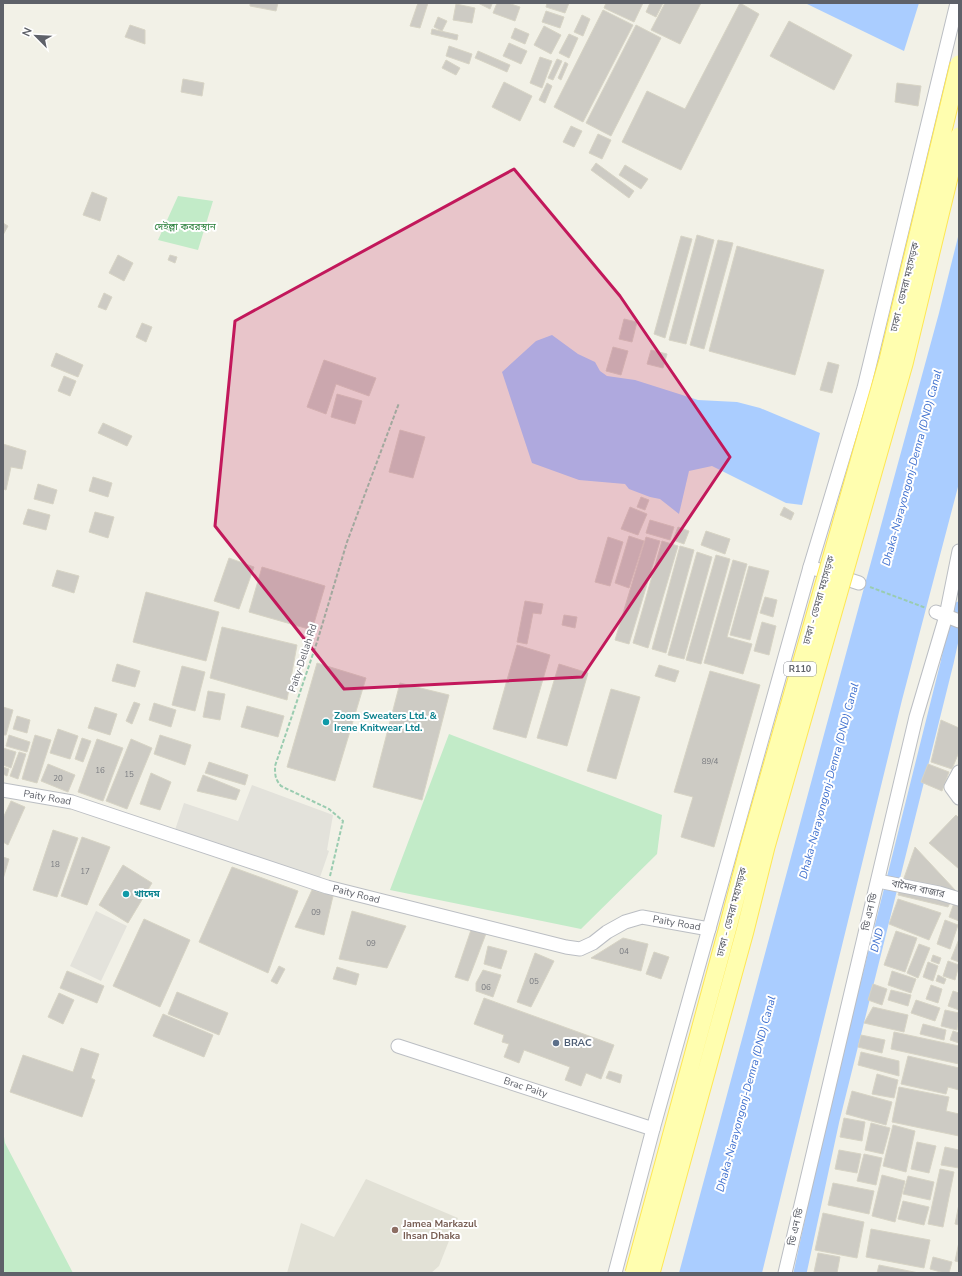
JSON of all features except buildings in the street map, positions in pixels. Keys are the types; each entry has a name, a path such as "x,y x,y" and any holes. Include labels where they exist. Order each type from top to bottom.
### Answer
{"main road":[{"name":"ঢাকা - ডেমরা মহাসড়ক","path":"634,1273 750,843 888,360 959,64"},
{"name":"ঢাকা - ডেমরা মহাসড়ক","path":"651,1273 741,946 766,847 904,364 959,136"}],"street":[{"path":"615,1273 653,1129 810,566 864,388 957,3"},
{"name":"ডি এন ডি","path":"785,1273 916,717 941,614 959,551"},
{"path":"810,566 859,583"},
{"path":"941,614 959,621"},
{"path":"959,772 951,787 959,798"},
{"name":"Paity Road","path":"3,790 72,802 327,887 580,949 593,943 607,932 625,922 642,917 709,929"},
{"name":"বামৈল বাজার","path":"878,880 939,893 959,899"},
{"name":"Brac Paity","path":"398,1046 653,1129"}],"path":[{"name":"Paity-Dellah Rd","path":"327,887 344,821 329,809 281,786 276,781 274,776 275,766 317,642 347,542 399,403"},
{"path":"859,583 941,614"}],"highlighted area":[{"path":"514,169 620,296 730,457 582,677 344,689 215,526 235,321"}],"shaded area":[{"path":"252,785 333,815 327,850 329,851 319,880 174,833 184,803 238,821"},
{"path":"96,911 127,926 101,981 70,966"},
{"name":"Jamea Markazul Ihsan Dhaka","path":"366,1179 458,1218 439,1266 431,1273 287,1273 301,1223 334,1237"}],"green space":[{"name":"দেইল্লা কবরস্থান","path":"178,196 213,201 198,250 158,240"},
{"path":"449,734 662,815 657,854 581,929 390,890"},
{"path":"3,1130 5,1143 73,1273 3,1273"}],"water":[{"path":"805,3 919,3 904,51"},
{"name":"Dhaka-Narayongonj-Demra (DND) Canal","path":"959,233 959,483 902,700 762,1273 679,1273 939,313"},
{"path":"552,335 578,354 595,362 600,371 607,376 635,380 698,400 737,402 760,408 820,433 802,505 786,503 712,466 689,471 679,514 660,499 629,489 625,484 579,480 532,463 502,372 536,341"}],"waterway":[{"name":"DND","path":"800,1273 833,1120 947,663 959,608"}],"place":[{"name":"Zoom Sweaters Ltd. & Irene Knitwear Ltd.","path":"326,722"},
{"name":"খাদেম","path":"126,894"},
{"name":"BRAC","path":"556,1043"},
{"name":"Jamea Markazul Ihsan Dhaka","path":"395,1230"}]}
